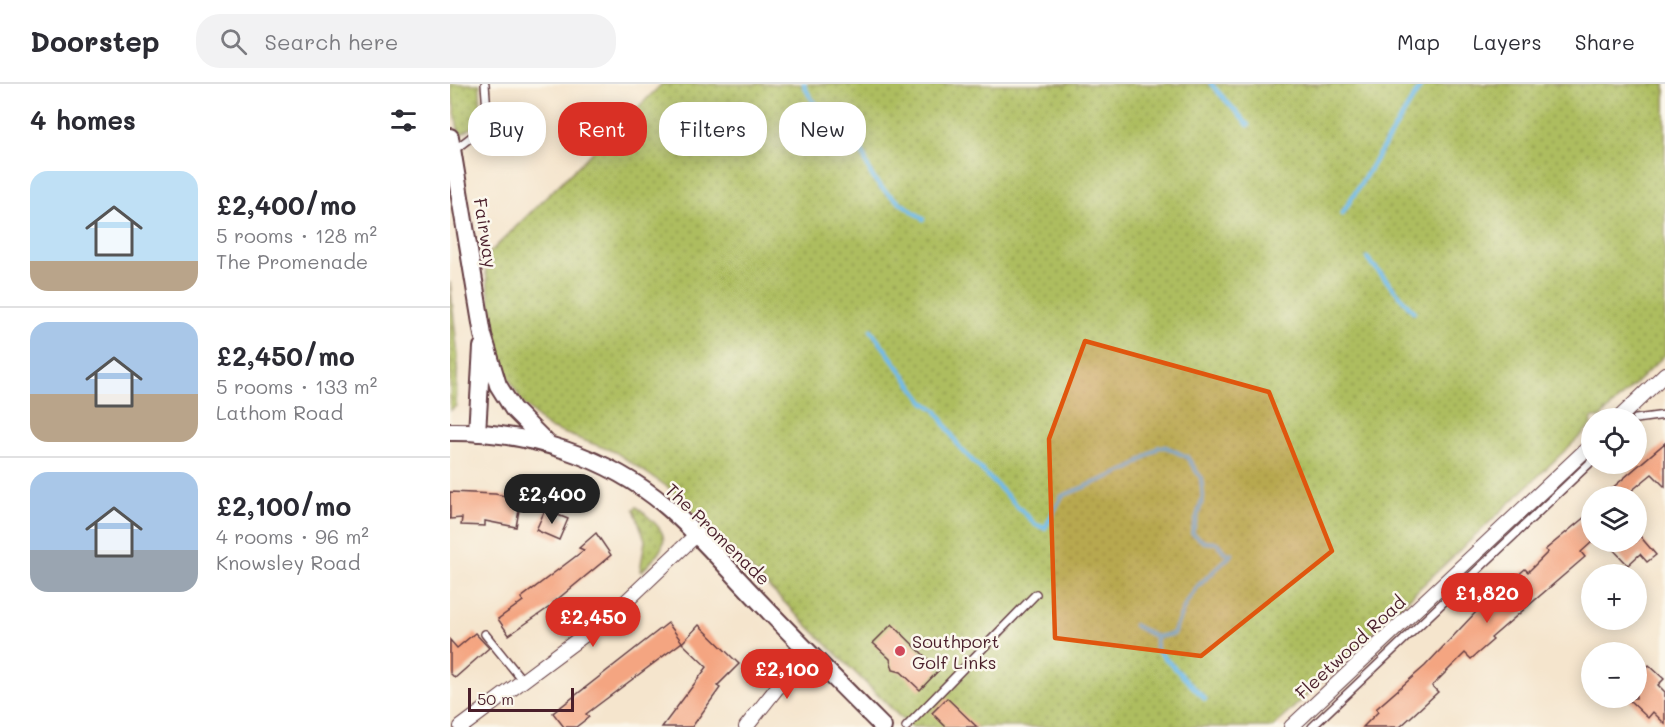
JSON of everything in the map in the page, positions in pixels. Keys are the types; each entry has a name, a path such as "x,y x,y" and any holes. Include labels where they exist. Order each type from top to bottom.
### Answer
{"street":[{"name":"Fairway","path":"451,144 483,335 498,385 506,399 530,428 550,446"},
{"name":"Fairway","path":"477,433 483,335"},
{"path":"1630,408 1663,379"},
{"name":"The Promenade","path":"450,432 477,433 550,446 592,460 634,483 665,506 696,535 812,657 883,727"},
{"name":"Fleetwood Road","path":"1291,727 1581,454"},
{"path":"460,727 615,612 696,535"},
{"path":"746,727 777,688 812,657"}],"lane":[{"path":"451,144 488,124 485,84"},
{"path":"1647,417 1665,415"},
{"path":"1312,727 1581,471"},
{"path":"906,727 1036,594"},
{"path":"485,634 523,681"}],"highlighted area":[{"path":"1085,341 1269,392 1332,551 1201,656 1055,638 1049,439"}],"green space":[{"path":"450,84 480,84 481,102 468,102 468,130 459,135"},
{"path":"662,84 1665,84 1665,355 1610,408 1581,408 1581,435 1273,727 910,727 669,488 615,452 547,427 522,402 498,359 484,258 588,156 647,156 647,102 644,102"},
{"path":"450,282 458,356 456,406 450,411"},
{"path":"637,507 656,524 663,538 659,552 642,571 640,571 645,540 634,509"}],"building":[{"path":"1665,443 1665,487 1652,474 1637,486 1615,486 1629,474 1647,474 1647,458"},
{"path":"450,492 495,494 521,499 516,527 485,521 485,526 461,525 462,518 450,519"},
{"path":"545,510 568,519 559,540 536,530"},
{"path":"1581,520 1581,552 1585,557 1491,638 1493,640 1471,659 1465,653 1432,686 1438,692 1400,727 1363,727 1378,712 1376,709 1425,666 1476,612 1525,569 1528,572 1548,552 1545,550"},
{"path":"596,533 611,555 554,604 509,635 498,619 523,601 521,598 584,550 579,548"},
{"path":"1647,544 1656,555 1647,562 1640,554 1627,564 1616,552 1647,552"},
{"path":"668,623 682,642 586,714 589,717 576,727 564,727 553,713"},
{"name":"Southport Golf Links","path":"892,624 939,670 920,690 901,672 893,670 890,659 873,643"},
{"path":"699,625 739,664 717,686 720,688 692,727 662,727 707,667 682,643"},
{"path":"475,633 489,648 455,678 450,673 450,640 457,648"},
{"path":"1649,665 1664,679 1658,685 1665,692 1665,724 1653,712 1648,718 1638,708 1647,708 1647,667"},
{"path":"947,698 977,727 946,727 932,713"}],"waterway":[{"path":"804,84 808,94 820,107 852,131 875,181 887,193 923,219"},
{"path":"1211,84 1248,125"},
{"path":"1342,214 1422,84"},
{"path":"1367,258 1414,312"},
{"path":"871,330 924,402 936,410 960,448 1036,525 1045,528 1062,496 1131,468 1159,447 1166,447 1187,457 1201,478 1203,497 1192,533 1204,542 1217,543 1225,553 1232,554 1198,586 1186,603 1173,634 1156,637 1134,625"},
{"path":"1156,637 1156,649 1205,699"}],"place":[{"name":"Southport Golf Links","path":"900,651"}]}
